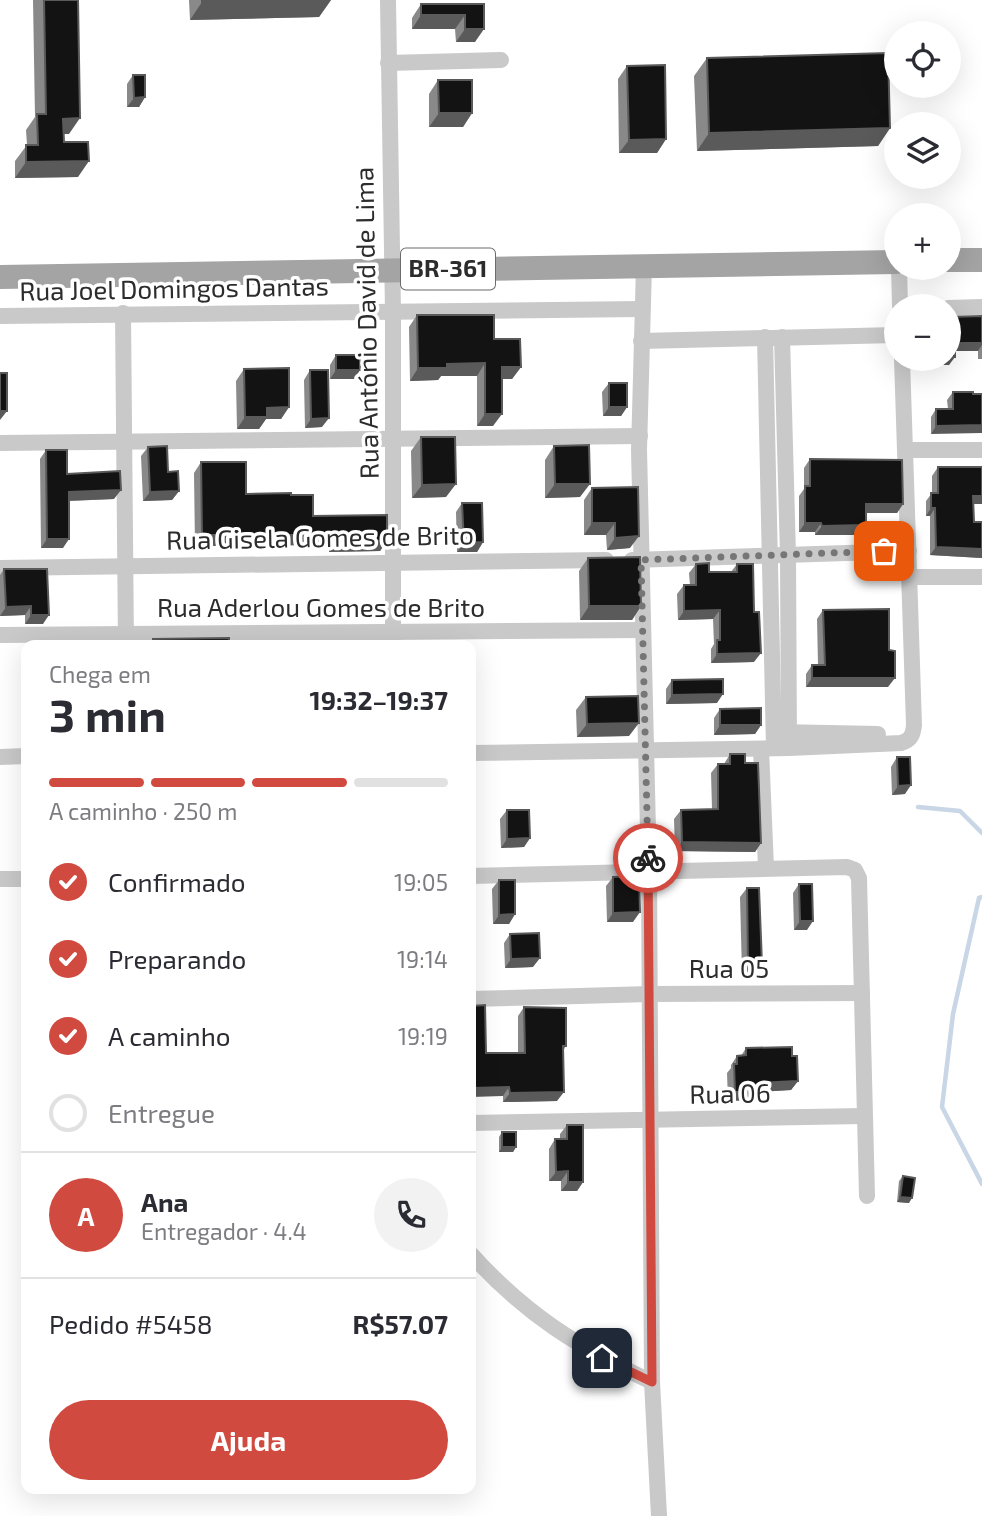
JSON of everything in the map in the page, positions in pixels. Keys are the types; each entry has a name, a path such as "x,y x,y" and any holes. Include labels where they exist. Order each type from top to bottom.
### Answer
{"main road":[{"path":"961,260 982,260"},
{"name":"BR-361","path":"0,277 884,262"}],"street":[{"name":"Rua António David de Lima","path":"388,0 393,312 393,639"},
{"path":"388,64 500,60"},
{"path":"643,266 641,560 649,873 652,1382 659,1516"},
{"path":"961,308 982,307"},
{"name":"Rua Joel Domingos Dantas","path":"0,316 642,309"},
{"path":"123,313 126,639"},
{"path":"641,341 884,335"},
{"path":"765,337 769,555 777,742"},
{"path":"766,868 777,742 788,555 782,337"},
{"path":"476,753 645,751 777,742 901,743 912,736 914,726 903,371"},
{"path":"0,443 640,436"},
{"path":"906,450 982,450"},
{"name":"Rua Gisela Gomes de Brito","path":"0,568 125,564 641,560 909,551"},
{"path":"909,577 982,577"},
{"name":"Rua Aderlou Gomes de Brito","path":"0,635 126,639 393,639 642,630"},
{"path":"0,757 21,757"},
{"path":"476,876 766,868 847,867 855,870 859,878 867,1196"},
{"path":"0,879 21,880"},
{"name":"Rua 05","path":"476,999 650,994 862,993"},
{"name":"Rua 06","path":"476,1123 864,1116"},
{"path":"476,1259 520,1302 559,1333 652,1382"}],"building":[{"path":"44,0 78,0 80,118 63,119 64,142 88,142 89,161 26,162 26,145 38,145 37,114 46,114"},
{"path":"202,0 289,0 202,2"},
{"path":"421,4 484,4 484,29 465,29 465,15 421,15"},
{"path":"884,53 884,98 889,98 890,112 884,112 884,128 709,133 707,58"},
{"path":"665,65 666,139 629,140 627,66"},
{"path":"133,75 145,75 145,97 134,98"},
{"path":"438,80 472,80 472,113 439,113"},
{"path":"417,315 494,315 494,339 520,339 521,367 502,367 502,414 485,414 485,363 447,364 447,368 418,368"},
{"path":"982,316 982,343 961,343 961,317"},
{"path":"336,355 360,355 360,370 336,370"},
{"path":"289,368 289,407 267,408 267,417 245,417 244,369"},
{"path":"310,370 328,370 329,418 311,419"},
{"path":"0,373 7,373 7,411 0,411"},
{"path":"609,383 627,383 627,407 609,407"},
{"path":"953,392 982,394 982,425 936,426 936,409 953,409"},
{"path":"421,437 455,437 456,484 422,485"},
{"path":"589,445 590,484 555,484 554,446"},
{"path":"167,446 168,472 178,471 179,491 150,492 148,447"},
{"path":"46,450 67,450 67,474 120,471 121,490 69,492 69,539 47,539"},
{"path":"810,459 902,460 903,504 866,504 866,525 822,526 821,523 805,523 805,486 810,486"},
{"path":"201,462 246,462 246,494 313,495 313,516 387,515 387,541 336,541 336,535 202,535"},
{"path":"938,467 982,467 982,496 973,496 974,522 982,522 982,549 936,547 935,508 931,508 931,493 938,493"},
{"path":"638,487 639,536 615,538 615,523 592,523 592,488"},
{"path":"462,503 482,503 483,542 464,543"},
{"path":"640,557 641,606 589,606 588,558"},
{"path":"709,563 709,572 737,572 737,564 753,564 754,612 759,612 761,653 717,654 720,610 684,611 684,585 696,585 696,564"},
{"path":"4,569 47,569 49,615 31,615 31,606 6,607"},
{"path":"889,609 889,650 895,651 895,678 812,678 812,665 825,665 823,610"},
{"path":"229,638 229,640 153,640"},
{"path":"723,679 723,694 672,695 672,680"},
{"path":"638,696 639,723 587,724 586,697"},
{"path":"761,708 761,725 720,725 720,709"},
{"path":"730,754 745,754 745,763 758,763 761,843 682,842 681,810 718,809 718,764 730,764"},
{"path":"897,757 910,757 911,785 898,786"},
{"path":"507,810 529,810 530,838 507,839"},
{"path":"639,876 640,912 613,913 613,877"},
{"path":"499,880 515,880 515,914 499,915"},
{"path":"799,884 812,884 813,921 800,921"},
{"path":"747,888 759,888 762,964 748,964"},
{"path":"539,933 540,958 511,959 510,934"},
{"path":"485,1005 486,1053 525,1053 524,1007 566,1008 564,1092 510,1093 509,1087 476,1088 476,1006"},
{"path":"792,1047 792,1056 797,1056 798,1081 759,1083 756,1085 757,1091 735,1092 734,1064 737,1064 737,1056 746,1055 746,1048"},
{"path":"567,1125 583,1125 583,1182 568,1182 568,1171 556,1172 555,1139 567,1139"},
{"path":"502,1132 516,1132 516,1147 502,1147"},
{"path":"903,1176 915,1178 912,1198 900,1197"}],"waterway":[{"path":"918,807 960,811 982,833"},
{"path":"982,897 979,898 953,1014 942,1107 982,1184"}],"way so far":[{"path":"648,858 641,560 884,551"}],"route":[{"path":"602,1358 652,1382 648,858"}]}
